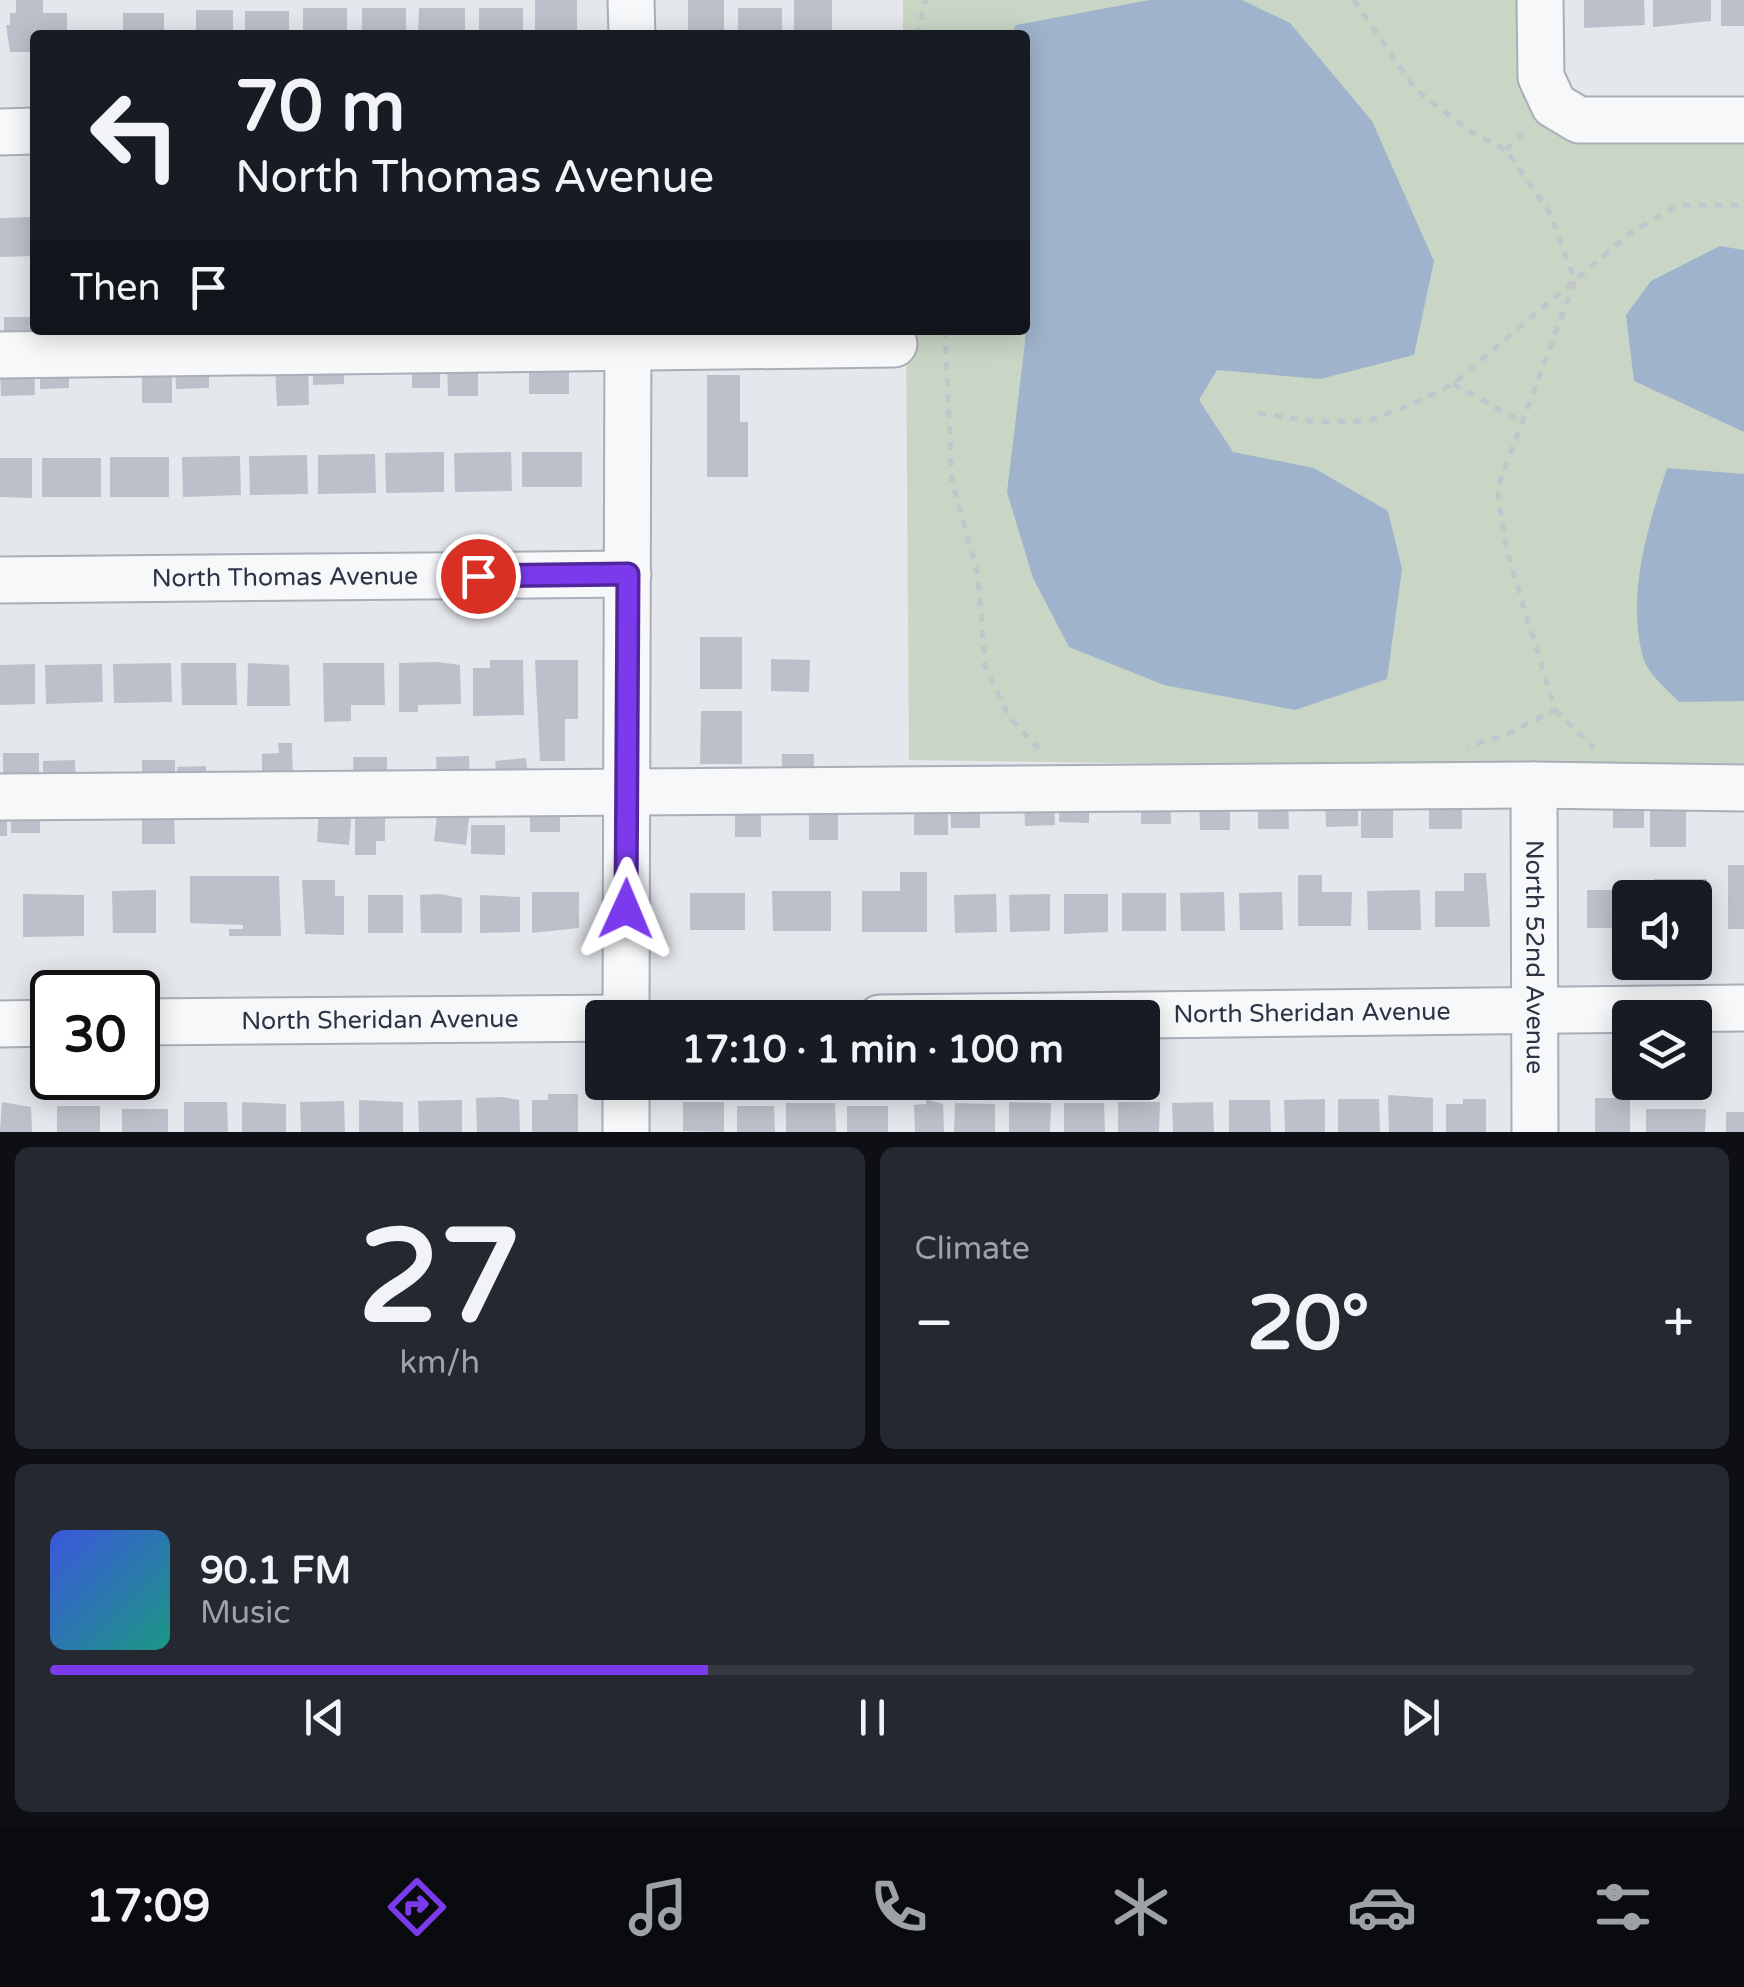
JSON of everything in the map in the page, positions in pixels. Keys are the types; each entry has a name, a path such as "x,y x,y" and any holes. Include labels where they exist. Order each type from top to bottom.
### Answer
{"street":[{"path":"632,0 632,30"},
{"path":"1540,0 1540,76 1554,105 1579,120 1744,120"},
{"path":"0,132 30,131"},
{"path":"624,1000 628,338"},
{"path":"0,355 628,338 894,344"},
{"name":"North Thomas Avenue","path":"0,580 628,574"},
{"path":"0,797 1534,784 1744,788"},
{"name":"North 52nd Avenue","path":"1534,784 1535,1132"},
{"name":"North Sheridan Avenue","path":"1160,1015 1744,1008"},
{"name":"North Sheridan Avenue","path":"160,1022 585,1018"},
{"path":"0,1024 30,1023"},
{"path":"626,1100 626,1132"}],"path":[{"path":"917,30 926,0"},
{"path":"1354,0 1416,90 1472,132 1506,150 1550,213 1575,282 1497,490 1506,548 1555,710 1503,736 1453,751"},
{"path":"1258,413 1318,422 1368,421 1452,384 1629,234 1678,205 1744,205"},
{"path":"945,335 952,482 978,575 985,667 1009,716 1038,750 1057,754"},
{"path":"1452,384 1520,421"}],"green space":[{"path":"903,0 1519,0 1523,83 1548,129 1608,139 1744,138 1744,772 909,760 906,335 1030,335 1030,30 903,30"}],"water":[{"path":"1150,0 1242,0 1290,23 1372,121 1434,261 1414,355 1320,379 1217,370 1199,400 1233,452 1314,468 1388,511 1402,569 1387,679 1295,710 1164,685 1069,647 1033,578 1007,492 1025,335 1030,335 1030,30 1014,30 1016,25"},
{"path":"1720,246 1744,250 1744,432 1634,381 1626,315 1651,281"},
{"path":"1667,468 1744,474 1744,701 1679,702 1644,660 1637,612 1638,587 1646,538"}],"building":[{"path":"16,0 43,0 43,13 67,13 67,30 30,30 30,52 10,52 6,25 10,25 10,13 16,13"},
{"path":"535,0 577,0 577,30 535,30"},
{"path":"688,0 724,0 724,30 688,30"},
{"path":"794,0 832,0 832,30 794,30"},
{"path":"1584,0 1644,0 1645,25 1584,28"},
{"path":"1653,0 1711,0 1711,21 1653,27"},
{"path":"1721,0 1744,0 1744,26 1721,26"},
{"path":"303,8 347,8 347,30 303,30"},
{"path":"362,8 406,8 406,30 362,30"},
{"path":"419,8 465,8 465,30 418,30"},
{"path":"479,8 523,8 523,30 479,30"},
{"path":"738,8 782,8 782,30 738,30"},
{"path":"196,10 233,10 233,30 196,30"},
{"path":"245,11 289,11 289,30 245,30"},
{"path":"123,13 164,13 164,30 123,30"},
{"path":"30,217 30,256 0,257 0,218"},
{"path":"4,317 30,317 30,335 36,335 36,342 4,341"},
{"path":"529,360 569,360 569,394 529,394"},
{"path":"412,361 440,361 440,388 412,388"},
{"path":"447,361 478,361 478,396 448,396"},
{"path":"175,363 209,363 209,388 176,389"},
{"path":"308,363 309,405 277,406 275,365"},
{"path":"0,364 34,364 35,395 1,396"},
{"path":"313,364 344,364 344,384 313,385"},
{"path":"142,366 172,366 172,403 142,403"},
{"path":"40,367 69,367 69,388 40,389"},
{"path":"707,375 740,375 740,422 748,422 748,477 707,477"},
{"path":"444,452 444,492 386,493 385,453"},
{"path":"511,452 512,491 455,492 454,453"},
{"path":"522,452 582,452 582,487 522,487"},
{"path":"375,454 376,493 318,494 318,455"},
{"path":"307,455 308,494 250,495 249,456"},
{"path":"240,456 241,495 183,497 182,457"},
{"path":"110,457 169,457 169,497 110,497"},
{"path":"0,458 32,458 32,498 0,497"},
{"path":"42,458 101,458 101,497 42,497"},
{"path":"700,637 742,637 742,689 700,689"},
{"path":"771,659 810,660 809,692 771,691"},
{"path":"490,660 523,660 524,715 473,716 473,668 490,668"},
{"path":"535,660 578,660 578,719 565,719 565,761 540,761"},
{"path":"171,663 172,702 114,703 113,664"},
{"path":"181,663 236,663 237,705 182,705"},
{"path":"248,663 289,665 290,706 247,706"},
{"path":"323,663 384,663 385,705 351,705 351,721 324,722"},
{"path":"399,663 460,665 461,704 418,705 418,712 399,712"},
{"path":"35,664 35,704 0,705 0,665"},
{"path":"102,664 103,702 46,704 45,665"},
{"path":"701,711 742,711 742,764 700,764"},
{"path":"278,743 292,743 293,789 262,790 262,754 279,753"},
{"path":"3,753 39,753 39,791 3,791"},
{"path":"782,754 814,754 814,776 782,776"},
{"path":"469,756 470,787 437,787 436,757"},
{"path":"353,757 387,757 387,788 354,788"},
{"path":"526,758 529,784 498,787 495,761"},
{"path":"75,760 76,791 43,791 43,761"},
{"path":"142,760 175,760 175,790 142,790"},
{"path":"206,766 207,790 178,790 177,767"},
{"path":"1361,795 1393,795 1393,838 1361,838"},
{"path":"1429,795 1462,795 1462,829 1429,829"},
{"path":"1325,796 1358,796 1358,826 1326,827"},
{"path":"1258,797 1288,797 1289,829 1258,829"},
{"path":"1613,797 1644,797 1644,828 1613,828"},
{"path":"1141,798 1170,798 1171,824 1141,824"},
{"path":"1199,798 1230,798 1230,830 1200,830"},
{"path":"1054,799 1055,825 1025,826 1024,800"},
{"path":"1059,799 1089,800 1089,823 1059,822"},
{"path":"914,801 948,801 948,835 914,835"},
{"path":"980,801 980,828 951,828 950,802"},
{"path":"438,806 470,809 466,845 434,841"},
{"path":"809,807 838,808 838,840 809,840"},
{"path":"319,808 352,809 349,845 317,842"},
{"path":"355,809 385,809 385,841 376,841 376,855 355,855"},
{"path":"735,809 761,809 761,837 735,837"},
{"path":"142,810 174,810 175,844 142,844"},
{"path":"530,811 560,811 560,832 530,832"},
{"path":"1650,811 1686,811 1686,847 1650,847"},
{"path":"11,812 40,812 40,833 11,833"},
{"path":"0,813 7,813 7,836 0,836"},
{"path":"471,825 505,825 505,855 471,854"},
{"path":"1728,865 1744,865 1744,929 1728,929"},
{"path":"900,872 927,872 927,932 862,932 862,891 900,891"},
{"path":"1464,873 1486,873 1490,927 1435,927 1435,891 1464,891"},
{"path":"1298,875 1322,875 1322,892 1352,892 1351,926 1298,926"},
{"path":"190,876 279,876 281,936 229,936 229,929 243,929 243,925 190,923"},
{"path":"302,880 335,880 335,896 344,896 344,935 305,934"},
{"path":"156,890 156,933 113,933 112,891"},
{"path":"1420,890 1421,930 1368,930 1367,891"},
{"path":"1587,890 1612,890 1612,928 1587,928"},
{"path":"772,891 831,891 831,931 773,931"},
{"path":"532,892 579,892 579,928 532,933"},
{"path":"1224,892 1225,931 1181,931 1180,893"},
{"path":"1282,892 1283,930 1240,930 1239,893"},
{"path":"690,893 745,893 745,930 690,930"},
{"path":"1122,893 1166,893 1166,931 1122,931"},
{"path":"23,894 84,895 84,936 23,937"},
{"path":"996,894 997,932 955,933 954,895"},
{"path":"1050,894 1050,931 1010,932 1009,895"},
{"path":"1064,894 1108,894 1108,932 1064,934"},
{"path":"368,895 403,895 403,933 368,933"},
{"path":"420,895 462,898 462,933 421,933"},
{"path":"480,895 520,897 520,932 480,933"},
{"path":"548,1094 578,1094 578,1132 532,1132 532,1100 548,1100"},
{"path":"1388,1095 1433,1098 1433,1132 1389,1132"},
{"path":"476,1098 519,1100 520,1132 477,1132"},
{"path":"1595,1098 1630,1100 1630,1132 1595,1132"},
{"path":"1325,1099 1325,1132 1285,1132 1284,1100"},
{"path":"1338,1099 1379,1099 1380,1132 1338,1132"},
{"path":"1463,1099 1486,1099 1486,1132 1446,1132 1446,1104 1463,1104"},
{"path":"359,1100 403,1102 403,1132 359,1132"},
{"path":"462,1100 462,1132 419,1132 418,1101"},
{"path":"929,1100 943,1104 944,1132 915,1132 914,1105"},
{"path":"1229,1100 1270,1100 1271,1132 1229,1132"},
{"path":"344,1101 345,1132 301,1132 300,1102"},
{"path":"2,1102 31,1107 32,1132 0,1132"},
{"path":"184,1102 227,1102 228,1132 184,1132"},
{"path":"242,1102 286,1104 286,1132 242,1132"},
{"path":"683,1102 724,1102 724,1132 683,1131"},
{"path":"1009,1102 1051,1103 1050,1132 1009,1132"},
{"path":"1118,1102 1160,1102 1159,1132 1118,1132"},
{"path":"1213,1102 1214,1132 1173,1132 1172,1103"},
{"path":"786,1103 835,1103 836,1132 786,1132"},
{"path":"955,1103 995,1104 995,1132 954,1132"},
{"path":"1064,1103 1104,1103 1105,1132 1064,1132"},
{"path":"57,1106 100,1106 100,1132 57,1132"},
{"path":"737,1106 774,1106 775,1132 737,1132"},
{"path":"847,1106 888,1106 888,1132 847,1132"},
{"path":"122,1109 168,1109 168,1132 122,1132"},
{"path":"1646,1109 1706,1109 1705,1132 1646,1132"},
{"path":"1726,1112 1744,1112 1744,1132 1726,1132"}],"route":[{"path":"478,576 628,574 626,909"}]}
